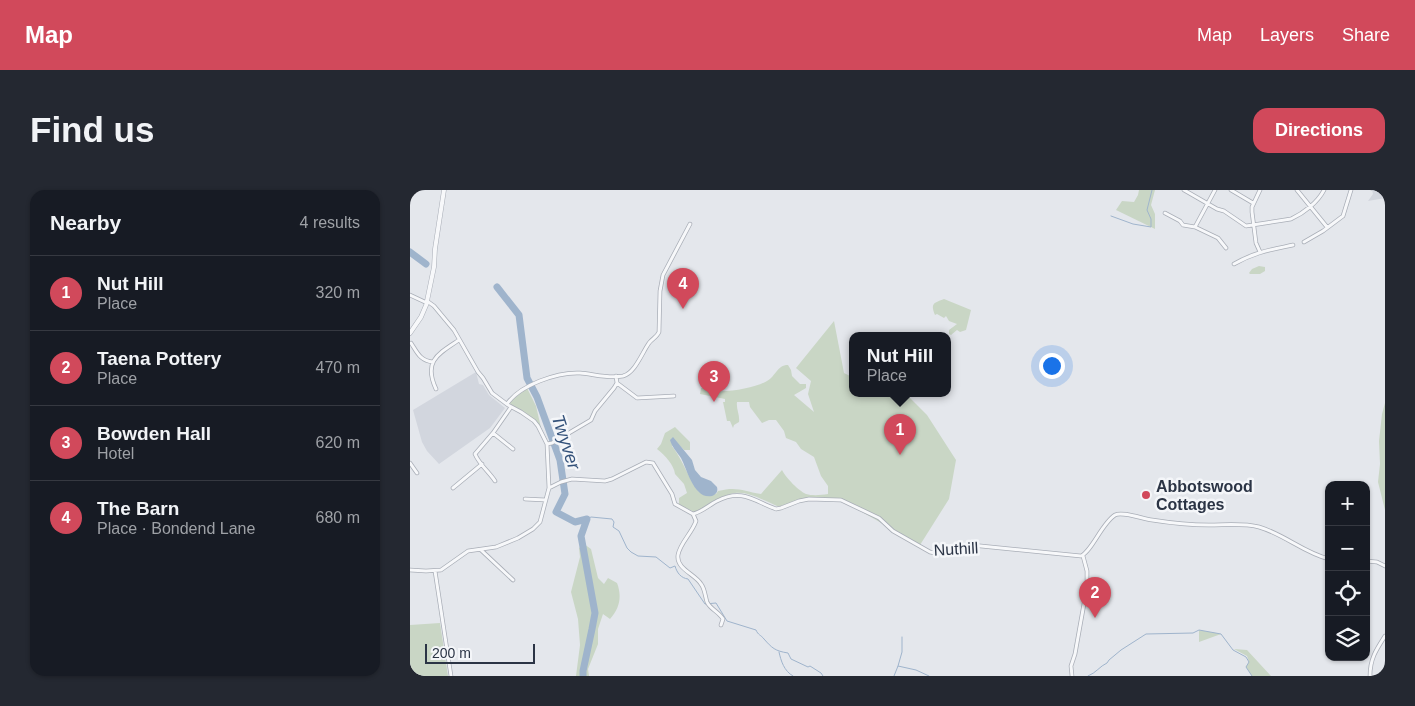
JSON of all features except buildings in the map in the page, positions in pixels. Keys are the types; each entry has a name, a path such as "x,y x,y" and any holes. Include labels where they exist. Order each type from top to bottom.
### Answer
{"street":[{"path":"410,333 421,317 427,302 434,267 444,190"},
{"path":"1184,190 1236,218 1243,225 1254,225 1298,216 1317,200 1324,190"},
{"path":"1195,227 1215,190"},
{"path":"1231,190 1253,203"},
{"path":"1260,190 1253,203 1252,212 1256,243 1260,252"},
{"path":"1298,190 1328,227"},
{"path":"1304,242 1343,216 1351,190"},
{"path":"1165,213 1180,221 1183,225 1195,227 1218,238 1226,248"},
{"path":"506,404 526,387 548,378 566,373 624,376 635,366 650,341 658,335 660,291 663,275 690,224"},
{"path":"1234,264 1260,252 1293,245"},
{"path":"410,295 434,306 454,330 492,393 506,404 522,412 542,432 547,444 549,488 540,522 533,529 518,538 496,548 468,551 441,570 410,570"},
{"path":"434,388 430,368 432,362 438,354 459,340"},
{"path":"411,345 421,359 432,362"},
{"path":"547,444 552,443 591,420 595,411 610,394 617,382 616,376"},
{"path":"617,382 637,398 674,396"},
{"path":"496,481 475,454 493,433 511,406"},
{"path":"493,433 513,449"},
{"path":"549,488 561,482 572,480 605,481 646,462 653,463 676,504 693,514 696,521 680,549 678,561 680,566 702,584 708,603 723,619 721,625"},
{"path":"410,463 416,472 410,474"},
{"path":"453,488 455,484 482,464"},
{"name":"Nuthill","path":"693,514 719,500 741,494 776,509 808,499 841,500 879,518 893,531 930,552 935,553 962,546 971,546 1077,557 1083,556"},
{"path":"525,499 546,500"},
{"path":"1072,676 1071,666 1075,654 1087,587 1087,571 1083,556 1113,516 1120,514 1185,524 1249,525 1271,532 1325,558"},
{"path":"480,549 513,580"},
{"path":"1370,561 1385,566"},
{"path":"435,571 451,676"},
{"path":"1370,676 1370,664 1376,649 1385,636"}],"shaded area":[{"path":"1372,190 1385,190 1385,198 1368,201 1373,194"},
{"path":"476,372 479,384 483,385 489,395 505,408 490,428 439,464 427,451 422,442 413,410"}],"green space":[{"path":"1139,190 1155,190 1151,205 1155,214 1155,229 1116,210 1122,201 1134,202"},
{"path":"1259,266 1265,267 1265,271 1260,274 1249,273 1252,269"},
{"path":"944,299 971,310 966,330 960,332 957,330 951,335 949,330 957,324 949,321 946,316 944,318 937,314 935,315 933,306"},
{"path":"834,321 844,373 849,376 849,397 909,397 927,415 956,460 949,499 920,545 841,500 805,498 783,506 777,506 745,493 740,493 723,497 695,512 679,505 679,498 687,493 684,484 675,474 669,460 657,449 665,433 675,427 690,442 690,450 684,450 676,442 672,446 699,492 716,494 718,491 735,489 761,494 782,470 793,484 806,494 828,494 828,486 821,476 814,457 801,449 796,442 786,438 784,431 776,420 762,423 750,407 749,402 737,402 739,422 733,428 730,421 727,421 723,402 725,402 725,399 700,394 701,388 727,391 762,384 770,379 781,367 788,365 792,376 800,384 806,384 806,388 794,395 814,412 808,394 811,381 796,368"},
{"path":"527,388 536,406 542,432 534,421 507,404"},
{"path":"1385,403 1385,510 1378,482 1380,464 1379,441"},
{"path":"584,544 591,549 598,578 604,584 608,578 617,583 620,597 616,611 610,619 603,614 598,629 598,644 588,669 589,676 576,676 580,645 578,619 571,592 580,557 579,548"},
{"path":"440,623 448,676 410,676 410,625"},
{"path":"1199,630 1221,634 1199,642"},
{"path":"1234,649 1247,650 1271,676 1252,676 1246,667 1249,662 1247,656"}],"water":[{"path":"673,437 692,460 695,470 701,477 711,481 717,487 715,494 706,496 696,489 681,458 671,443 670,440"}],"waterway":[{"path":"1111,216 1133,224 1151,227 1151,219 1147,210 1152,190"},
{"name":"Twyver","path":"410,252 426,264"},
{"name":"Twyver","path":"497,287 519,315 527,378 537,397 560,460 565,494 556,512 575,522 587,519 581,536 595,613 583,676"},
{"path":"587,519 591,517 612,519 614,522 613,527 619,531 631,552 638,556 656,557 670,568 675,566 680,575 688,579 705,604 716,603 727,621 756,630 774,649 788,653 791,659 808,667 810,666 823,676"},
{"path":"1088,676 1107,663 1121,650 1146,634 1193,633 1199,630 1221,634 1233,650 1246,657 1249,662 1246,667 1252,676"},
{"path":"898,666 902,652 902,637"},
{"path":"779,652 785,669 793,676"},
{"path":"894,676 898,666 916,670 929,676"}],"place":[{"name":"The Barn","path":"683,309"},
{"name":"Bowden Hall","path":"714,402"},
{"name":"Nut Hill","path":"900,455"},
{"name":"Abbotswood Cottages","path":"1146,495"},
{"name":"Taena Pottery","path":"1095,618"}]}
